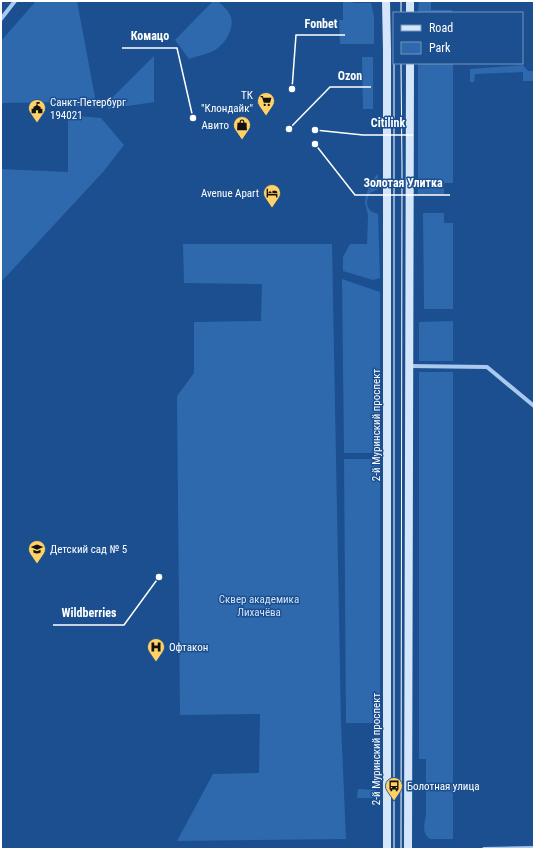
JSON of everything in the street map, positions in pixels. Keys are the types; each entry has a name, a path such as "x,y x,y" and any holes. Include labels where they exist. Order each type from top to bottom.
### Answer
{"main road":[{"name":"2-й Муринский проспект","path":"386,1 387,849"},
{"path":"410,1 410,12"},
{"path":"408,849 410,64"}],"street":[{"path":"1,19 15,1"},
{"path":"409,366 487,367 534,406"},
{"path":"484,849 534,848"}],"green space":[{"path":"36,1 77,1 97,108 65,105 64,102 1,103 1,41"},
{"path":"213,1 218,1 230,15 232,25 231,30 222,44 215,50 189,59 175,40"},
{"path":"343,1 353,1 353,3 371,3 374,17 374,44 340,44 339,20 343,20"},
{"path":"419,1 431,1 431,10 452,10 452,12 418,12"},
{"path":"154,56 154,102 108,109 107,103"},
{"path":"362,57 373,57 373,109 363,109"},
{"path":"418,64 453,64 453,183 444,183 444,195 418,195"},
{"path":"523,65 528,71 534,71 534,81 523,81 523,72 475,74 474,82 470,82 470,69"},
{"path":"68,115 101,118 124,145 103,172 1,282 1,169 68,172"},
{"path":"378,174 378,189 370,193 367,200 369,209 378,214 380,278 373,280 343,271 343,257 350,244 367,244 368,216 365,202 366,195 371,181"},
{"path":"423,213 444,213 444,223 453,223 453,309 424,309"},
{"name":"Сквер академика Лихачёва","path":"183,244 332,244 341,723 346,839 177,841 213,774 259,773 260,714 180,715 177,396 194,373 194,322 261,321 262,284 184,283"},
{"path":"342,279 380,292 380,453 344,453"},
{"path":"453,321 453,361 419,361 419,322"},
{"path":"419,372 453,372 453,839 430,839 427,837 424,829 426,816 426,759 419,759"},
{"path":"344,459 380,459 380,723 346,723"},
{"path":"358,789 376,790 377,798 357,798"}],"tram line":[{"path":"401,1 401,12"},
{"path":"394,64 394,849"},
{"path":"401,64 401,849"}],"place":[{"name":"Fonbet","path":"292,89"},
{"name":"ТК \"Клондайк\"","path":"266,116"},
{"name":"Комацо","path":"193,118"},
{"name":"Санкт-Петербург 194021","path":"37,123"},
{"name":"Ozon","path":"289,129"},
{"name":"Citilink","path":"315,130"},
{"name":"Авито","path":"242,140"},
{"name":"Золотая Улитка","path":"315,144"},
{"name":"Avenue Apart","path":"272,208"},
{"name":"Детский сад № 5","path":"37,564"},
{"name":"Wildberries","path":"159,577"},
{"name":"Офтакон","path":"156,662"},
{"name":"Болотная улица","path":"394,801"}]}
